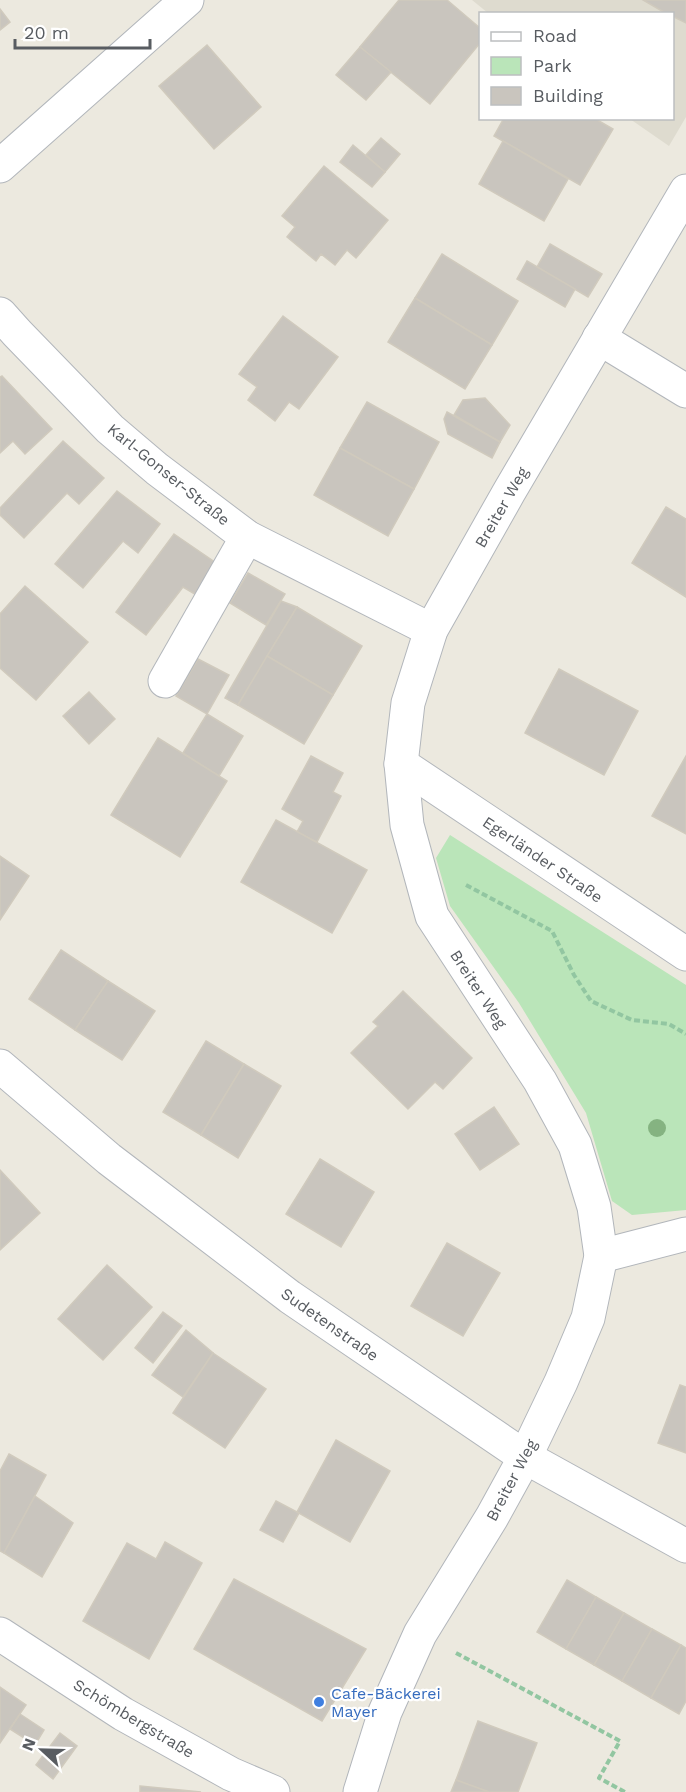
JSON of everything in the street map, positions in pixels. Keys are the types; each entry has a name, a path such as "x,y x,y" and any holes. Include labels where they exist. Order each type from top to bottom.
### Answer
{"street":[{"path":"0,166 187,0"},
{"name":"Breiter Weg","path":"360,1792 385,1712 420,1634 492,1517 525,1457 561,1382 588,1318 601,1256 594,1207 575,1145 540,1081 432,916 407,825 401,764 408,703 431,630 503,502 686,191"},
{"name":"Karl-Gonser-Straße","path":"6,332 110,429 157,469 247,537 431,630"},
{"path":"599,338 686,391"},
{"name":"Karl-Gonser-Straße","path":"165,681 247,537"},
{"name":"Egerländer Straße","path":"401,764 686,954"},
{"name":"Sudetenstraße","path":"0,1066 109,1159 290,1297 525,1457 686,1545"},
{"path":"601,1256 686,1234"},
{"name":"Schömbergstraße","path":"0,1634 123,1714 231,1774 273,1792"}],"path":[{"path":"462,883 552,932 574,975 591,1001 632,1020 669,1024 686,1034"},
{"path":"420,1634 620,1741 599,1778 625,1792"}],"shaded area":[{"path":"472,0 686,0 686,117 669,146 631,120 674,120 674,12 487,12"}],"green space":[{"path":"450,835 686,985 686,1210 632,1215 612,1201 586,1113 519,1003 450,906 436,858"}],"building":[{"path":"399,0 447,0 479,27 479,44 430,104 360,47"},
{"path":"643,0 686,0 686,23 674,17 674,12 664,12"},
{"path":"0,9 10,22 0,30"},
{"path":"207,45 261,107 214,149 159,86"},
{"path":"360,47 391,72 366,100 336,75"},
{"path":"503,120 597,120 613,129 580,185 494,136"},
{"path":"381,138 400,154 385,172 366,155"},
{"path":"503,141 568,179 544,221 479,184"},
{"path":"353,145 385,172 372,187 340,162"},
{"path":"324,166 388,220 356,258 347,250 335,265 321,254 316,261 287,237 295,227 282,216"},
{"path":"550,244 602,274 588,297 537,267"},
{"path":"442,254 518,301 492,345 415,298"},
{"path":"527,261 575,289 565,307 517,279"},
{"path":"415,298 492,345 465,389 388,342"},
{"path":"283,316 338,357 299,409 289,402 275,421 248,400 257,387 239,374"},
{"path":"2,376 52,429 25,454 13,441 0,453 0,377"},
{"path":"485,398 510,425 500,442 454,415 463,400"},
{"path":"367,402 439,442 414,489 340,448"},
{"path":"447,412 500,442 492,458 448,434 444,419"},
{"path":"63,441 104,478 79,504 67,493 24,538 0,515 0,508"},
{"path":"340,448 414,489 388,536 314,495"},
{"path":"117,491 160,524 138,553 123,541 83,588 55,564"},
{"path":"666,507 686,519 686,597 632,563"},
{"path":"174,534 219,565 198,596 183,587 146,635 116,612"},
{"path":"248,573 285,594 266,625 230,603"},
{"path":"25,586 88,642 36,700 0,668 0,614"},
{"path":"281,601 297,607 238,705 225,698"},
{"path":"297,607 362,646 333,695 267,656"},
{"path":"267,656 333,695 304,744 238,705"},
{"path":"198,659 229,675 207,714 176,696"},
{"path":"559,669 638,711 604,775 525,733"},
{"path":"89,692 115,719 89,744 63,716"},
{"path":"207,714 243,736 219,776 183,753"},
{"path":"158,738 227,781 180,857 111,815"},
{"path":"311,756 343,773 333,792 341,796 317,842 297,832 303,821 282,809"},
{"path":"686,756 686,834 652,816"},
{"path":"276,820 367,870 332,933 241,882"},
{"path":"0,856 29,876 0,920"},
{"path":"61,950 108,981 75,1030 29,999"},
{"path":"108,981 155,1011 122,1060 75,1030"},
{"path":"403,991 472,1058 443,1089 435,1082 408,1109 351,1053 378,1026 373,1022"},
{"path":"206,1041 244,1064 201,1135 163,1112"},
{"path":"244,1064 281,1086 238,1158 201,1135"},
{"path":"494,1107 519,1144 480,1170 455,1134"},
{"path":"320,1159 374,1192 341,1247 286,1214"},
{"path":"0,1170 40,1213 0,1250"},
{"path":"447,1243 500,1273 463,1336 411,1306"},
{"path":"107,1265 152,1307 103,1360 58,1319"},
{"path":"163,1312 182,1326 153,1363 135,1348"},
{"path":"186,1330 213,1353 183,1397 152,1375"},
{"path":"213,1353 266,1389 225,1448 173,1413"},
{"path":"680,1385 686,1387 686,1453 658,1443"},
{"path":"336,1440 390,1471 350,1542 297,1512"},
{"path":"9,1454 46,1475 4,1553 0,1551 0,1471"},
{"path":"35,1496 73,1523 42,1577 4,1553"},
{"path":"276,1501 299,1513 283,1542 260,1530"},
{"path":"165,1542 202,1563 149,1659 83,1621 127,1543 156,1559"},
{"path":"234,1579 366,1649 322,1721 194,1649"},
{"path":"567,1580 596,1597 566,1649 537,1632"},
{"path":"596,1597 624,1613 594,1665 566,1649"},
{"path":"624,1613 652,1629 622,1681 594,1665"},
{"path":"652,1629 681,1645 651,1698 622,1681"},
{"path":"681,1645 686,1648 686,1701 679,1714 651,1698"},
{"path":"0,1687 26,1705 0,1743"},
{"path":"20,1714 44,1730 35,1745 10,1729"},
{"path":"478,1721 537,1743 518,1792 489,1792 456,1780"},
{"path":"60,1733 77,1746 53,1779 36,1765"},
{"path":"456,1780 489,1792 451,1792"},
{"path":"140,1786 201,1792 140,1792"}],"place":[{"name":"Cafe-Bäckerei Mayer","path":"319,1702"}]}
